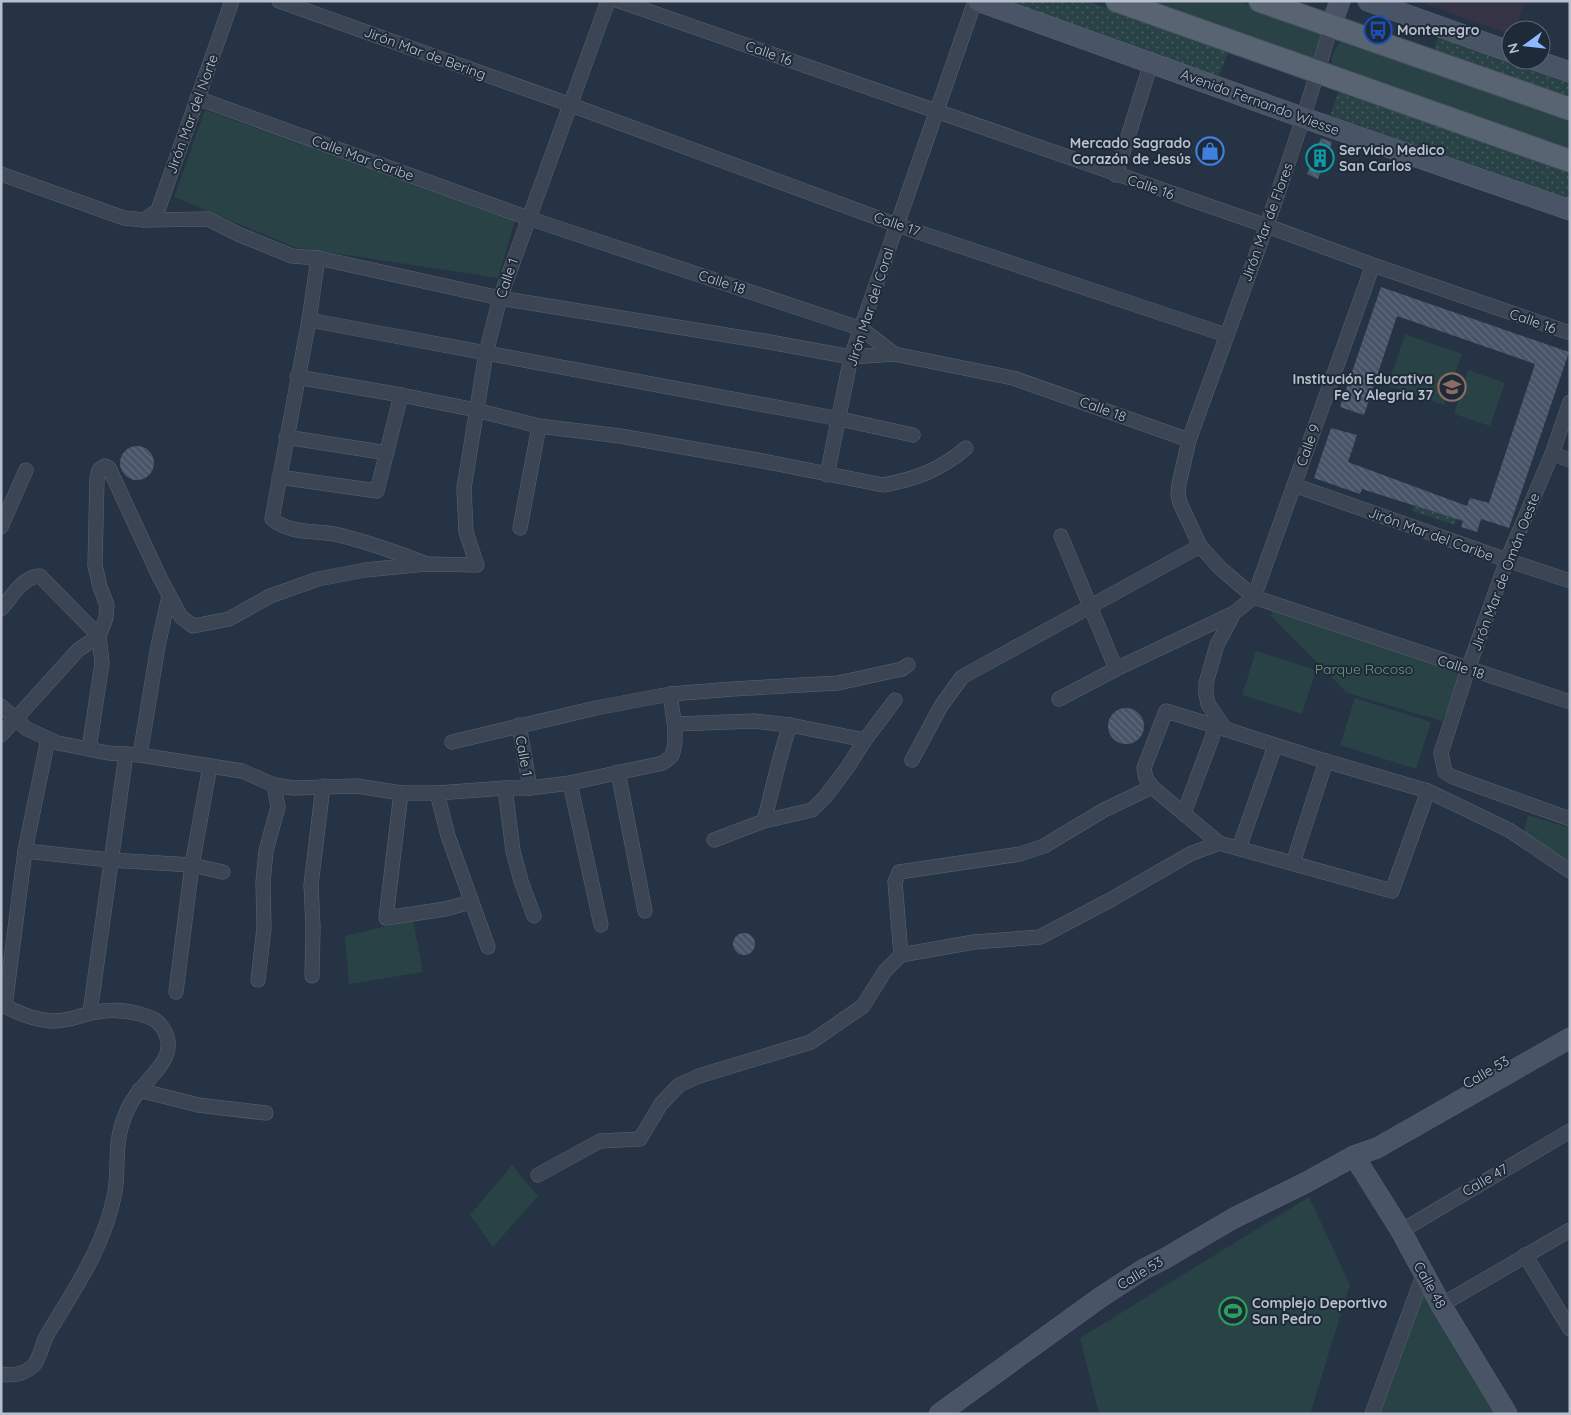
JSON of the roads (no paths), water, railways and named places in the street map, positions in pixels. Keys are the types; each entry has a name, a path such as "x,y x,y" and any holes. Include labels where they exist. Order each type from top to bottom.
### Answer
{"main road":[{"path":"1117,1 1570,161"},
{"path":"1260,1 1570,109"}],"street":[{"name":"Jirón Mar del Norte","path":"144,220 158,210 232,1"},
{"name":"Jirón Mar de Bering","path":"279,1 571,105"},
{"name":"Calle 1","path":"426,564 476,565 466,532 464,488 486,353 500,298 608,1"},
{"name":"Calle 16","path":"619,1 1570,333"},
{"name":"Jirón Mar del Coral","path":"827,475 851,358 977,1"},
{"name":"Avenida Fernando Wiesse","path":"977,1 1304,118 1570,210"},
{"name":"Jirón Mar de Flores","path":"1189,440 1267,226 1304,118 1340,1"},
{"path":"1368,1 1501,48"},
{"path":"1116,175 1152,63"},
{"path":"1551,65 1570,72"},
{"name":"Calle Mar Caribe","path":"197,98 528,218"},
{"name":"Calle 17","path":"571,105 897,224 1226,335"},
{"path":"1,174 124,218 144,220 208,219 292,256 318,258 500,298 764,340 851,358 894,354"},
{"name":"Calle 18","path":"528,218 862,329 894,354 1013,378 1189,440 1178,494 1180,502 1200,546 1220,568 1254,596 1570,702"},
{"path":"318,258 309,320 272,519 292,530 341,535 386,548 426,564"},
{"name":"Calle 9","path":"1254,596 1373,265"},
{"path":"309,320 840,419 913,435"},
{"path":"297,378 401,395 476,410 539,426 648,441 763,461 883,486 903,482 935,470 966,448"},
{"path":"279,476 377,491 401,395"},
{"name":"Jirón Mar de Omán Oeste","path":"1570,402 1552,454 1507,560 1441,752 1445,772 1570,818"},
{"path":"520,528 539,426"},
{"path":"286,437 386,453"},
{"path":"1552,454 1570,460"},
{"path":"89,749 102,663 99,636 106,618 106,605 95,565 97,479 99,470 105,466 109,468 169,596 181,617 194,626 229,619 270,596 318,579 365,570 426,564"},
{"path":"1,527 26,470"},
{"name":"Jirón Mar del Caribe","path":"1294,485 1507,560 1570,580"},
{"path":"1061,536 1116,669"},
{"path":"912,760 941,706 962,677 1200,546"},
{"path":"1,610 24,582 33,576 40,576 99,636"},
{"path":"90,1013 110,860 169,596"},
{"path":"1059,699 1116,669 1234,613 1254,596"},
{"path":"1184,813 1220,728 1208,704 1206,684 1217,645 1234,613"},
{"path":"1,735 78,650 99,636"},
{"path":"452,742 596,708 670,694 734,688 838,683 902,669 908,665"},
{"path":"1,706 27,729 58,743 242,771 274,785 294,788 357,786 401,793 437,793 530,788 570,783 663,763 672,756 675,724 670,694"},
{"path":"714,840 764,821 812,810 825,797 847,768 895,700"},
{"path":"1428,791 1392,891 1219,843 1152,787 1146,778 1144,768 1166,711 1275,746 1428,791 1509,830 1570,870"},
{"path":"675,724 754,721 790,725 865,740"},
{"name":"Calle 1","path":"519,725 530,788"},
{"path":"764,821 782,748 790,725"},
{"path":"1,1374 9,1376 16,1374 35,1364 46,1337 90,1263 115,1192 116,1149 122,1124 139,1090 165,1061 168,1041 163,1028 153,1018 138,1014 111,1010 90,1013 70,1020 51,1021 33,1017 3,1005 25,851 48,739"},
{"path":"1239,848 1275,746"},
{"path":"1293,863 1326,761"},
{"path":"176,992 192,865 210,766"},
{"path":"618,772 645,911"},
{"path":"570,783 601,925"},
{"path":"258,980 264,928 263,882 266,850 278,807 274,785"},
{"path":"312,976 313,927 311,885 323,786"},
{"path":"902,955 895,882 899,872 1020,854 1044,846 1104,810 1152,787"},
{"path":"505,788 513,851 521,881 534,916"},
{"path":"401,793 386,918 445,909 472,902"},
{"path":"437,793 448,836 488,947"},
{"path":"538,1175 600,1141 640,1139 661,1104 679,1085 699,1076 811,1042 863,1006 886,971 902,955 974,942 1040,937 1112,899 1190,854 1219,843"},
{"path":"25,851 110,860 192,865 223,872"},
{"name":"Calle 53","path":"1354,1156 1368,1140 1570,1024"},
{"name":"Calle 53","path":"939,1414 1101,1297 1144,1269 1234,1218 1307,1182 1354,1156 1377,1148 1570,1038"},
{"path":"139,1090 198,1105 266,1113"},
{"name":"Calle 47","path":"1401,1231 1570,1131"},
{"name":"Calle 48","path":"1354,1156 1401,1231 1441,1306 1507,1414"},
{"path":"1441,1306 1570,1230"},
{"path":"1525,1255 1570,1329"},
{"path":"1372,1414 1424,1273"}],"place":[{"name":"Montenegro","path":"1378,30"},
{"name":"Mercado Sagrado Corazón de Jesús","path":"1210,151"},
{"name":"Servicio Medico San Carlos","path":"1320,158"},
{"name":"Institución Educativa Fe Y Alegria 37","path":"1452,387"},
{"name":"Complejo Deportivo San Pedro","path":"1233,1311"}],"park label":[{"name":"Parque Rocoso","path":"1364,669"}]}
